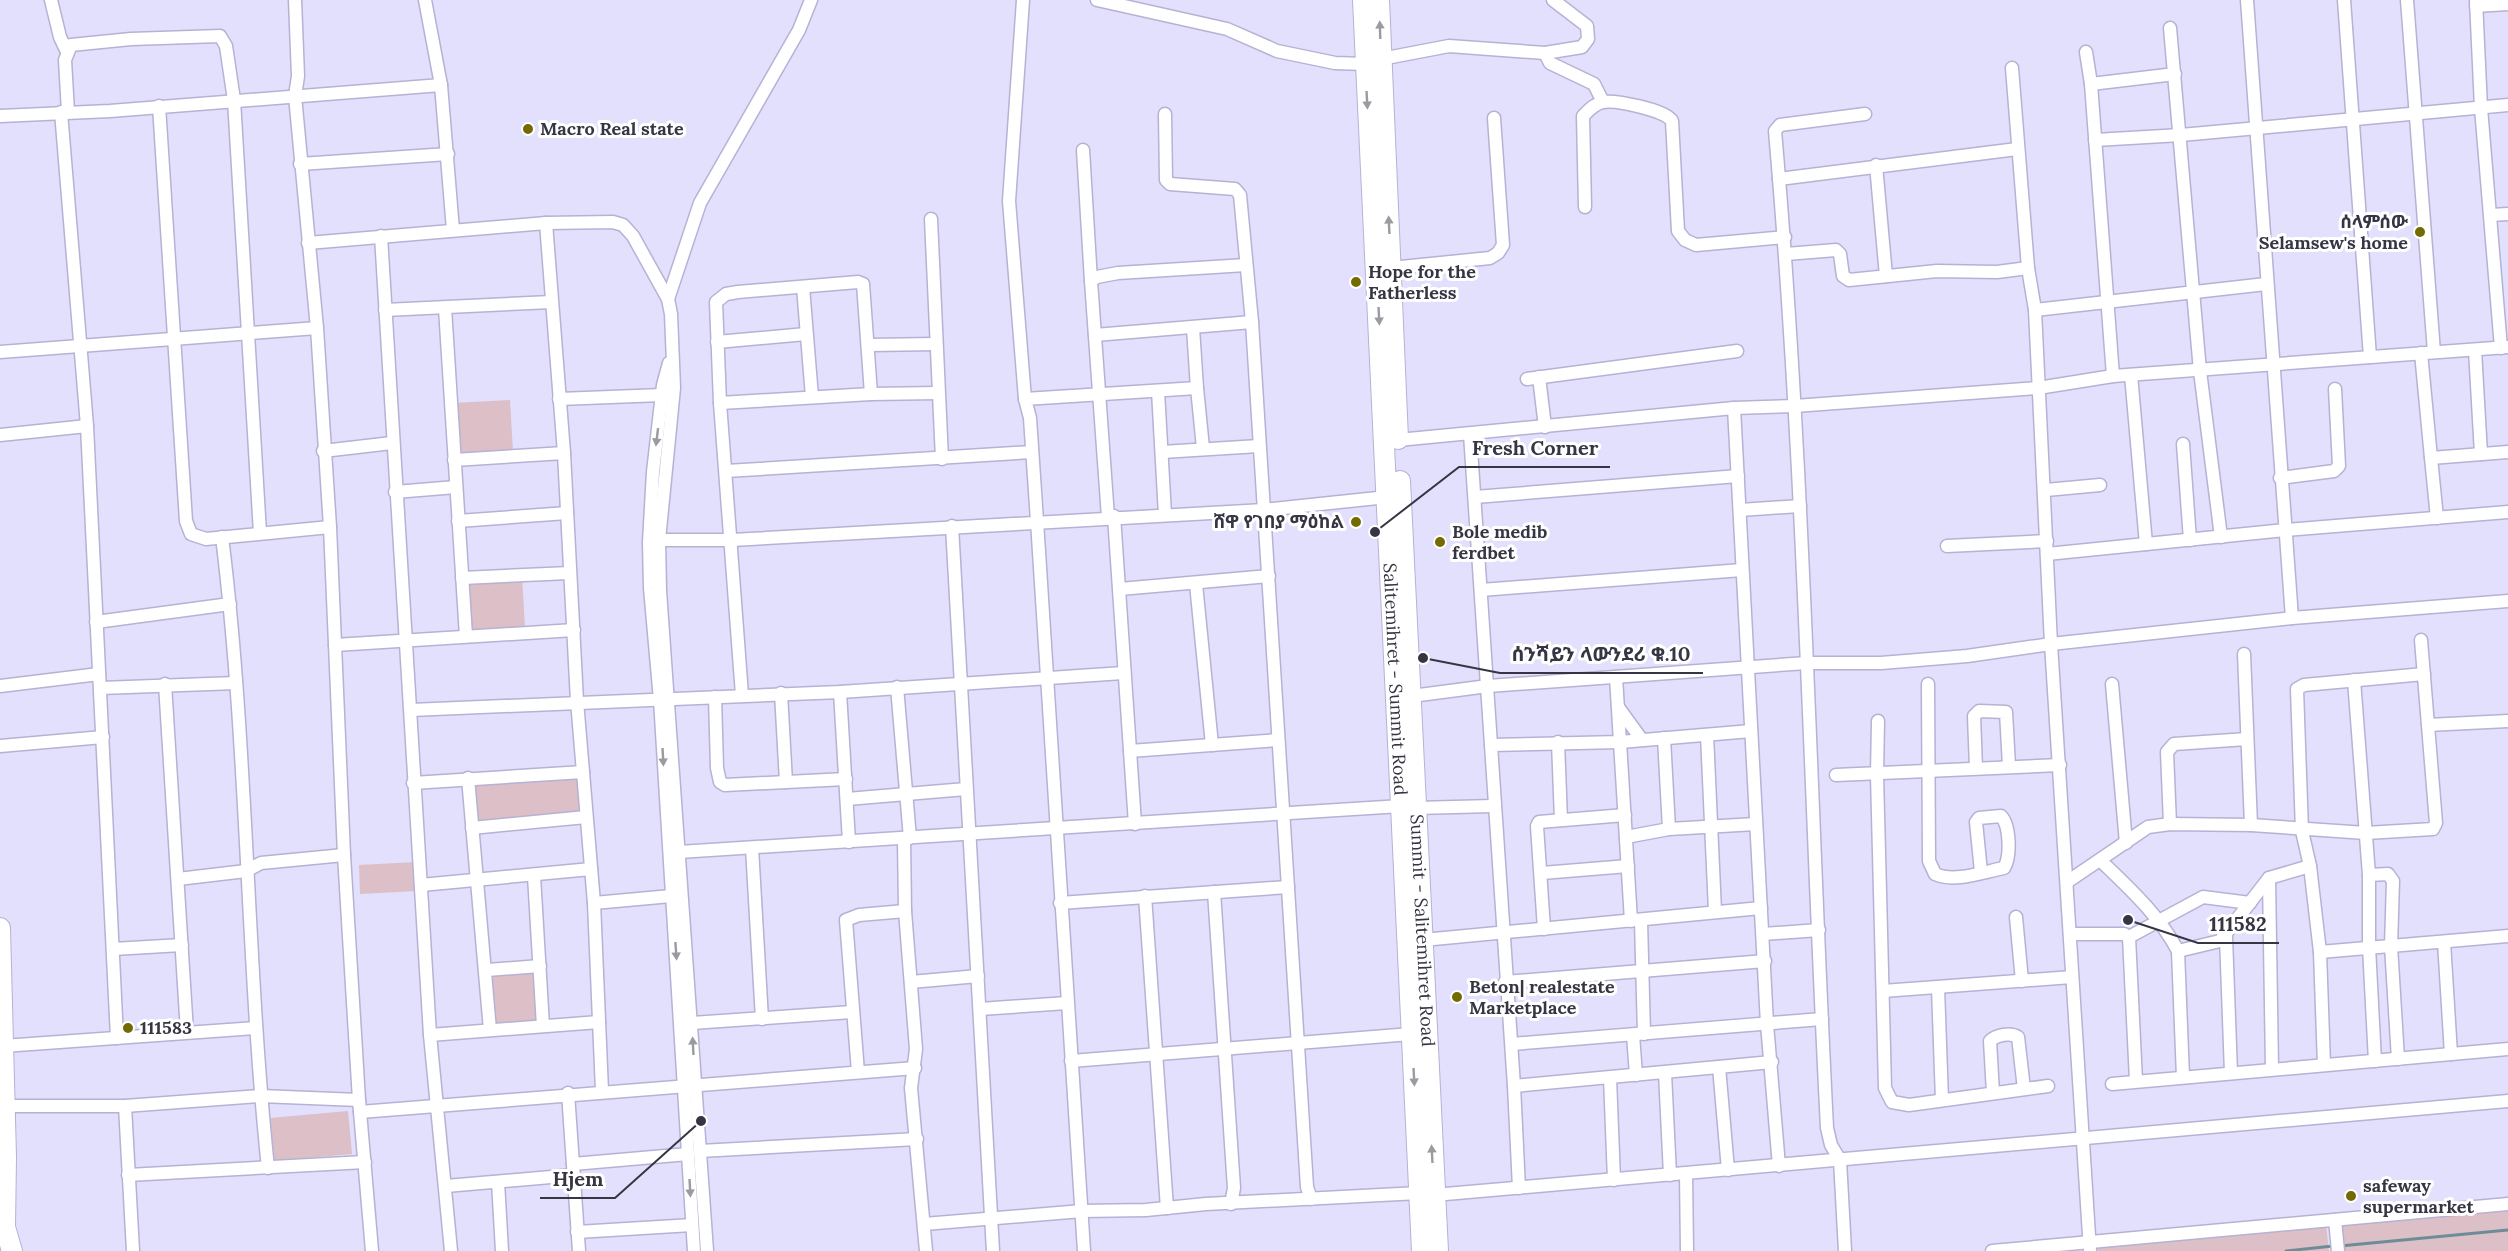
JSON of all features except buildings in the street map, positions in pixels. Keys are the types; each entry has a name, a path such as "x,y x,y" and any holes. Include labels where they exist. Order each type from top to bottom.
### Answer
{"main road":[{"name":"Salitemihret - Summit Road","path":"1363,0 1373,66 1387,497 1408,807 1411,1034 1430,1200 1432,1248"},
{"path":"1379,0 1373,66 1391,268 1398,440 1402,697"},
{"name":"Summit - Salitemihret Road","path":"1408,807 1423,940 1430,1200"},
{"path":"0,928 5,1106 2,1233 12,1251"}],"street":[{"path":"51,0 66,52 65,112 87,426 117,1038"},
{"path":"295,0 298,76 295,96 317,328 323,451 330,527 344,855 359,1106 372,1251"},
{"path":"425,0 441,85 453,230"},
{"path":"707,1251 694,1152 671,896 659,540 674,388 668,299 700,203 799,30 811,0"},
{"path":"1023,0 1009,201 1024,399 1030,418 1084,1251"},
{"path":"1097,0 1227,29 1277,51 1335,63 1373,66 1449,46 1545,53 1582,47 1588,39 1587,26 1553,0"},
{"path":"2247,0 2280,478 2292,618"},
{"path":"2344,0 2370,357"},
{"path":"2407,0 2418,112 2434,352"},
{"path":"1398,440 1734,408 1795,406 2038,388 2113,376 2504,348 2502,288 2491,215 2481,108 2476,3 2508,4"},
{"path":"2170,28 2200,370 2221,537"},
{"path":"66,52 71,45 82,42 220,36 226,46 234,100 260,533"},
{"path":"2086,52 2091,84 2113,376"},
{"path":"1545,53 1550,63 1594,84 1603,102"},
{"path":"2012,68 2028,268 2035,310 2046,490 2046,541 2052,644 2090,1247"},
{"path":"2091,84 2175,74"},
{"path":"0,116 441,85"},
{"path":"1585,207 1583,116 1596,104 1603,102 1669,115 1673,131 1678,231 1685,240 1696,245 1785,237"},
{"path":"2095,140 2181,135 2508,105"},
{"path":"159,106 186,521 191,534 206,539 330,527"},
{"path":"1165,114 1166,180 1170,184 1235,189 1240,195 1252,322 1307,1187 1311,1199"},
{"path":"1845,1251 1840,1160 1831,1145 1827,1128 1795,406 1777,127 1865,114"},
{"path":"1391,268 1490,258 1498,253 1503,245 1494,118"},
{"path":"1779,179 2017,149"},
{"path":"1083,150 1099,394 1120,589 1135,824"},
{"path":"300,164 447,154"},
{"path":"1876,165 1886,276"},
{"path":"2491,215 2508,214"},
{"path":"931,219 942,459"},
{"path":"308,243 546,223 594,221 623,225 645,254 668,299"},
{"path":"546,223 564,453 582,772 594,903 602,1090"},
{"path":"381,236 430,1035 451,1251"},
{"path":"1786,255 1836,250 1840,254 1844,279 2028,268"},
{"path":"1091,281 1097,277 1118,273 1246,265"},
{"path":"742,695 714,307 720,297 738,292 858,282 863,284 871,394"},
{"path":"2035,310 2107,300 2266,284"},
{"path":"803,287 812,397"},
{"path":"384,310 551,302"},
{"path":"446,308 466,636"},
{"path":"1095,335 1252,322"},
{"path":"0,352 317,328"},
{"path":"1193,328 1203,448"},
{"path":"717,342 806,334"},
{"path":"869,345 936,344"},
{"path":"2475,350 2481,453"},
{"path":"1545,427 1533,378 1737,351"},
{"path":"2421,353 2437,518"},
{"path":"671,359 662,395 649,542 650,588 665,699 679,852 692,1023 689,1085"},
{"path":"2131,375 2146,544"},
{"path":"1024,399 1197,388"},
{"path":"2280,478 2334,471 2339,466 2335,389"},
{"path":"1158,391 1166,515"},
{"path":"720,403 871,394 938,393"},
{"path":"559,399 662,395"},
{"path":"1734,408 1767,1024 1779,1166"},
{"path":"0,435 87,426"},
{"path":"1470,434 1488,686 1493,806 1504,934 1505,982 1512,1044 1519,1188"},
{"path":"323,451 392,443"},
{"path":"2183,444 2190,540"},
{"path":"1162,452 1259,446"},
{"path":"726,471 1032,452"},
{"path":"2432,458 2508,452"},
{"path":"454,460 564,453"},
{"path":"1475,498 1738,476"},
{"path":"2046,490 2100,485"},
{"path":"395,492 456,487"},
{"path":"659,540 732,540 1111,516 1264,510 1387,497"},
{"path":"1740,510 1800,507"},
{"path":"2048,554 2284,530 2508,512"},
{"path":"458,521 567,513"},
{"path":"952,526 993,1251"},
{"path":"222,537 236,683 260,1096 268,1168"},
{"path":"1947,546 2046,541"},
{"path":"1481,590 1742,570"},
{"path":"462,578 569,573"},
{"path":"1120,589 1269,576"},
{"path":"1196,584 1212,745"},
{"path":"1402,697 1488,686 1807,663 1881,663 1967,656 2052,644 2292,618 2508,602"},
{"path":"96,622 230,604"},
{"path":"335,645 574,630"},
{"path":"2067,882 2148,827 2170,824 2251,825 2302,831 2366,833 2436,827 2421,640"},
{"path":"2244,654 2251,825"},
{"path":"411,710 577,701 840,692 1124,673"},
{"path":"0,686 99,674"},
{"path":"2324,1065 2320,952 2310,866 2302,831 2295,698 2297,689 2304,685 2424,674"},
{"path":"1616,677 1628,866 1642,972 1636,1075"},
{"path":"2354,680 2369,875 2369,947 2375,1061"},
{"path":"101,688 236,683"},
{"path":"165,684 187,1032"},
{"path":"1928,684 1929,861 1935,874 1946,879 2004,868 2008,862 2005,822 2001,816 1979,818 1976,822 1981,872"},
{"path":"2112,684 2126,843"},
{"path":"897,687 906,794 905,911 916,1049 915,1068 911,1078 926,1251"},
{"path":"840,692 849,842"},
{"path":"781,693 786,782"},
{"path":"715,698 717,768 720,782 725,785 846,779"},
{"path":"1617,706 1642,740"},
{"path":"1976,768 1974,716 1979,711 2006,712 2009,766"},
{"path":"1878,721 1877,775 1885,1088 1892,1102 1909,1105 2048,1086"},
{"path":"2428,725 2508,721"},
{"path":"1491,745 1620,742 1751,731"},
{"path":"1707,735 1715,911"},
{"path":"0,746 103,737"},
{"path":"1664,738 1669,829"},
{"path":"2170,824 2167,752 2169,747 2174,744 2247,739"},
{"path":"1130,751 1278,740"},
{"path":"1558,742 1562,820"},
{"path":"1836,776 2060,765"},
{"path":"413,783 468,777 582,772"},
{"path":"468,777 490,1030"},
{"path":"847,799 966,789"},
{"path":"679,852 1283,813 1408,807 1493,806"},
{"path":"1544,929 1542,873 1537,826 1539,822 1625,815"},
{"path":"472,828 586,817"},
{"path":"1626,837 1669,829 1756,824"},
{"path":"752,848 762,1019"},
{"path":"178,879 246,871 261,863 344,855"},
{"path":"2100,860 2157,921 2178,951 2182,1077"},
{"path":"1542,873 1628,866"},
{"path":"2178,951 2220,941 2226,937 2269,878 2310,866"},
{"path":"422,885 591,869"},
{"path":"2369,875 2388,874 2393,881 2391,946 2398,1059"},
{"path":"534,876 543,1026"},
{"path":"2269,878 2272,1069"},
{"path":"1060,903 1288,887"},
{"path":"1214,892 1234,1188 1231,1204"},
{"path":"594,903 671,896"},
{"path":"1145,896 1167,1208"},
{"path":"2129,937 2203,897 2250,903"},
{"path":"1423,940 1761,908"},
{"path":"858,1072 846,920 860,915 905,911"},
{"path":"2016,917 2022,981"},
{"path":"1762,934 1819,930"},
{"path":"2070,934 2124,934 2129,937"},
{"path":"2320,952 2508,936"},
{"path":"2129,937 2136,1081"},
{"path":"2226,937 2231,1073"},
{"path":"2444,942 2451,1054"},
{"path":"113,949 182,945"},
{"path":"1505,982 1765,961"},
{"path":"486,970 540,966"},
{"path":"911,982 978,976"},
{"path":"1883,991 2072,977"},
{"path":"1938,988 1942,1100"},
{"path":"981,1010 1067,1003"},
{"path":"692,1023 852,1012"},
{"path":"1512,1044 1822,1019"},
{"path":"430,1035 599,1022"},
{"path":"3,1046 256,1028"},
{"path":"1071,1061 1411,1034"},
{"path":"1993,1093 1990,1041 1995,1037 2014,1035 2018,1037 2024,1089"},
{"path":"2112,1084 2508,1049"},
{"path":"1514,1086 1772,1062"},
{"path":"5,1106 125,1106 260,1096 359,1106 438,1104 915,1068"},
{"path":"1719,1068 1728,1170"},
{"path":"1665,1073 1670,1175"},
{"path":"1610,1078 1614,1180"},
{"path":"568,1093 579,1251"},
{"path":"924,1224 1311,1199 1430,1200 1519,1188 2508,1101"},
{"path":"125,1106 133,1251"},
{"path":"446,1186 498,1182 694,1152 917,1139"},
{"path":"694,1152 692,1225 694,1251"},
{"path":"128,1175 365,1162"},
{"path":"1686,1174 1687,1251"},
{"path":"498,1182 502,1251"},
{"path":"1992,1251 2090,1247 2508,1204"},
{"path":"2335,1220 2337,1245"},
{"path":"578,1232 692,1225"}],"shaded area":[{"path":"510,400 513,452 456,455 453,403"},
{"path":"522,576 525,628 468,631 466,579"},
{"path":"578,775 581,815 477,823 474,780"},
{"path":"416,862 417,891 360,894 359,865"},
{"path":"538,969 542,1024 496,1027 492,973"},
{"path":"348,1111 352,1154 274,1161 270,1118"},
{"path":"2508,1210 2508,1251 2341,1251 2339,1226"},
{"path":"2326,1224 2329,1251 2098,1251 2097,1245"}],"waterway":[{"path":"2340,1246 2508,1230"},
{"path":"2286,1251 2333,1246"}],"place":[{"name":"Macro Real state","path":"528,129"},
{"name":"ሰላምሰው Selamsew's home","path":"2420,232"},
{"name":"Hope for the Fatherless","path":"1356,282"},
{"name":"ሸዋ የገበያ ማዕከል","path":"1356,522"},
{"name":"Fresh Corner","path":"1375,532"},
{"name":"Bole medib ferdbet","path":"1440,542"},
{"name":"ሰንሻይን ላውንደሪ ቁ.10","path":"1423,658"},
{"name":"111582","path":"2128,920"},
{"name":"Beton| realestate Marketplace","path":"1457,997"},
{"name":"111583","path":"128,1028"},
{"name":"Hjem","path":"701,1121"},
{"name":"safeway supermarket","path":"2351,1196"}]}
